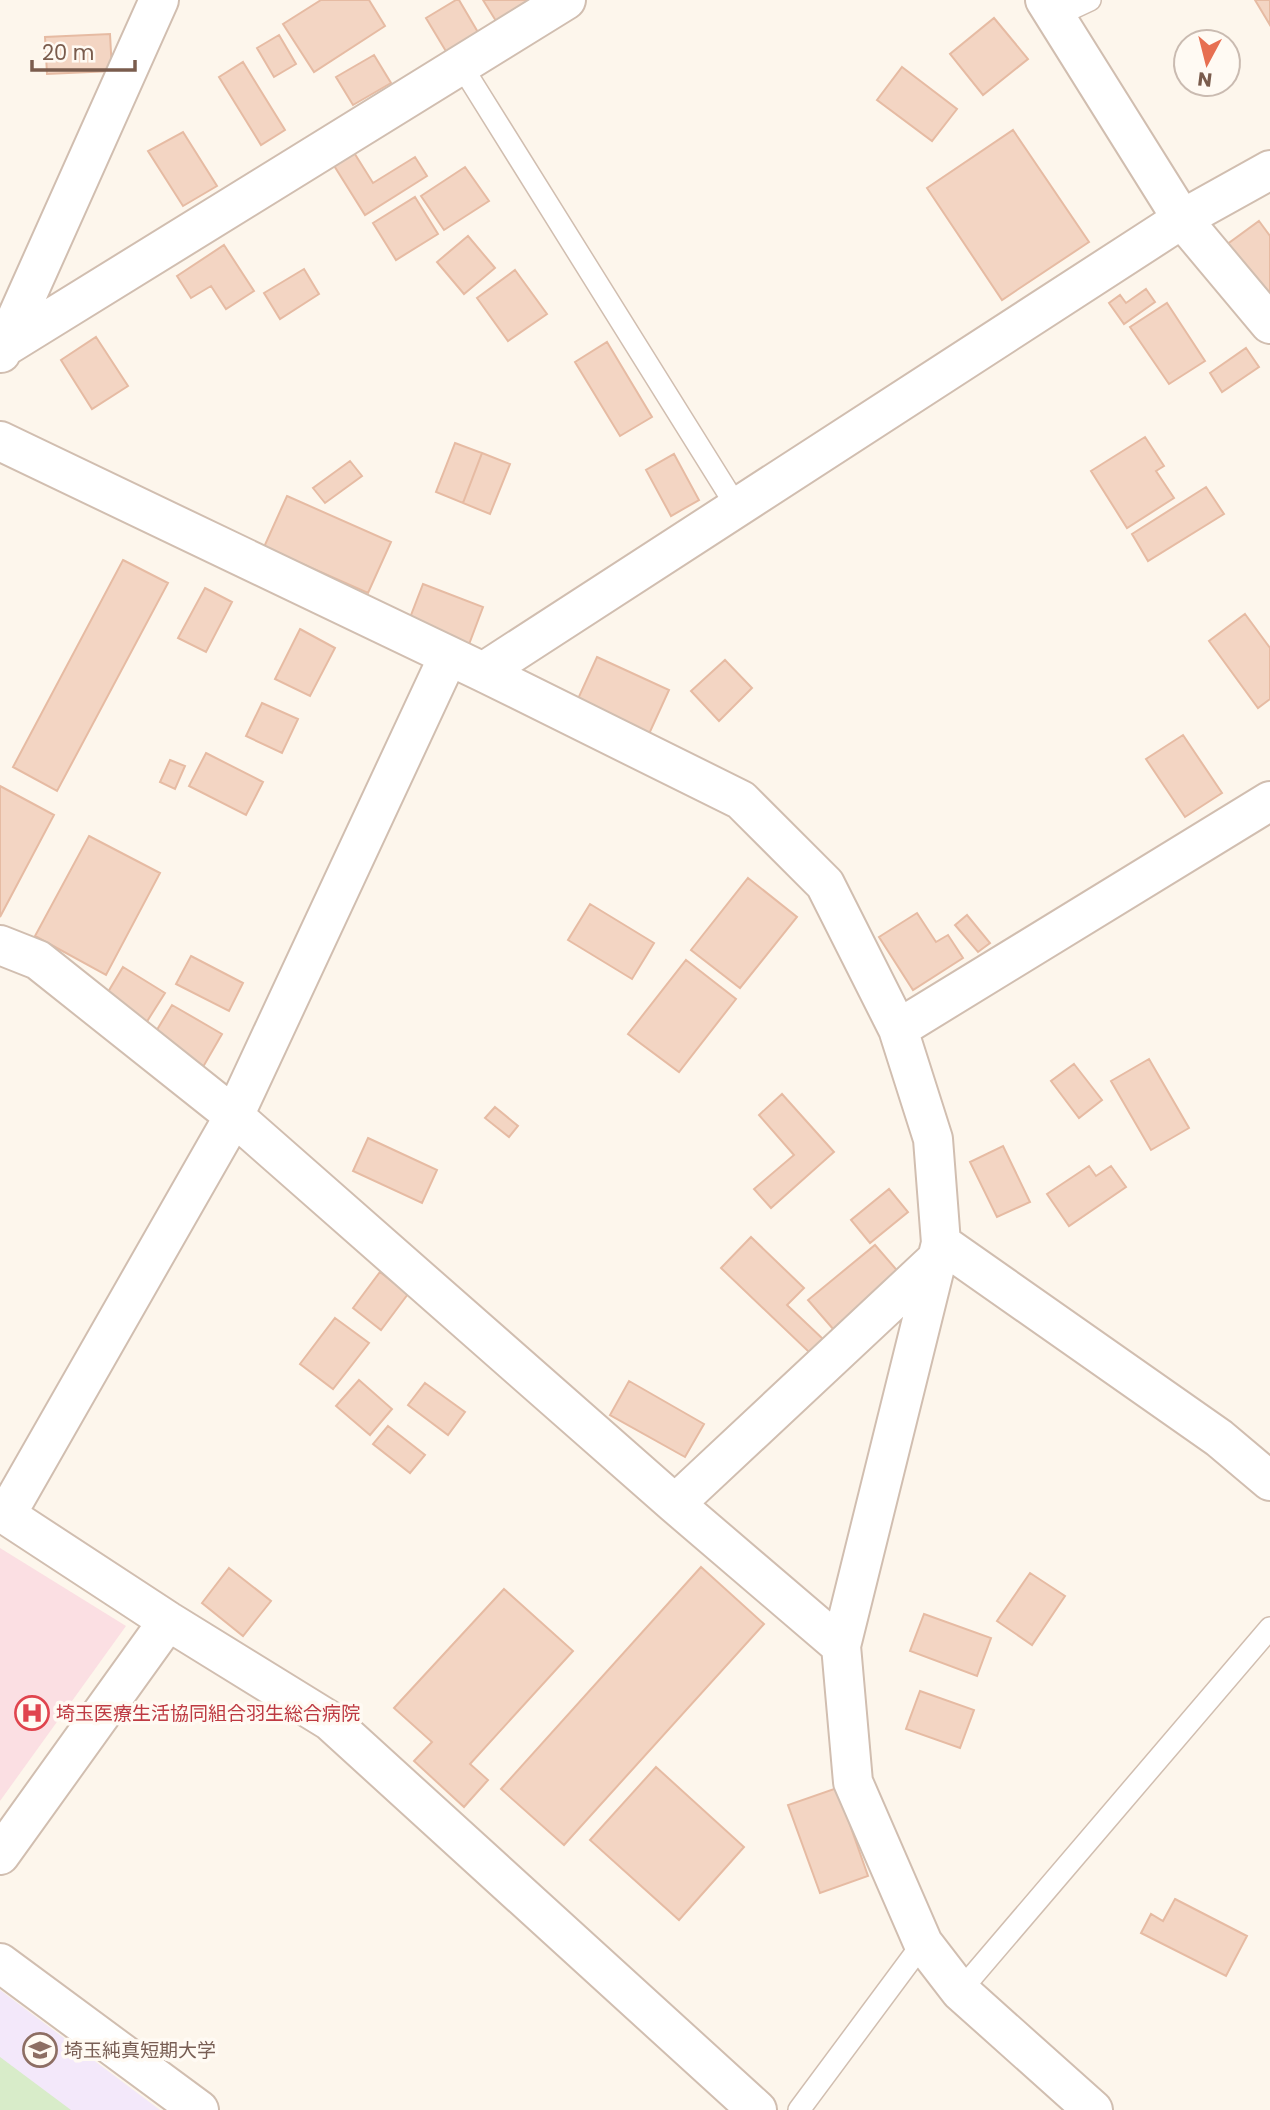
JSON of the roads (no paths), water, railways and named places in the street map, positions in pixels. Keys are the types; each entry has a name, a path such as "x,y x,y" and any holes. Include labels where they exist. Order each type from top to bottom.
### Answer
{"street":[{"path":"2,352 159,0"},
{"path":"2,352 566,0"},
{"path":"1050,8 1182,219 1270,324"},
{"path":"483,672 1182,219 1270,170"},
{"path":"0,442 483,672 741,800 825,884 898,1029 933,1139 939,1251 841,1646 853,1782 923,1944 960,1991 1093,2110"},
{"path":"448,657 234,1116 3,1513 330,1721 757,2110"},
{"path":"898,1029 1270,801"},
{"path":"0,945 38,960 234,1116 675,1504 841,1646"},
{"path":"675,1504 939,1251"},
{"path":"939,1251 1219,1438 1270,1481"},
{"path":"0,1855 168,1620"},
{"path":"0,1963 199,2110"}],"lane":[{"path":"1050,8 1090,0"},
{"path":"461,65 737,507"},
{"path":"960,1991 1270,1628"},
{"path":"799,2110 923,1944"}],"place":[{"name":"埼玉医療生活協同組合羽生総合病院","path":"32,1713"},
{"name":"埼玉純真短期大学","path":"40,2050"}]}
